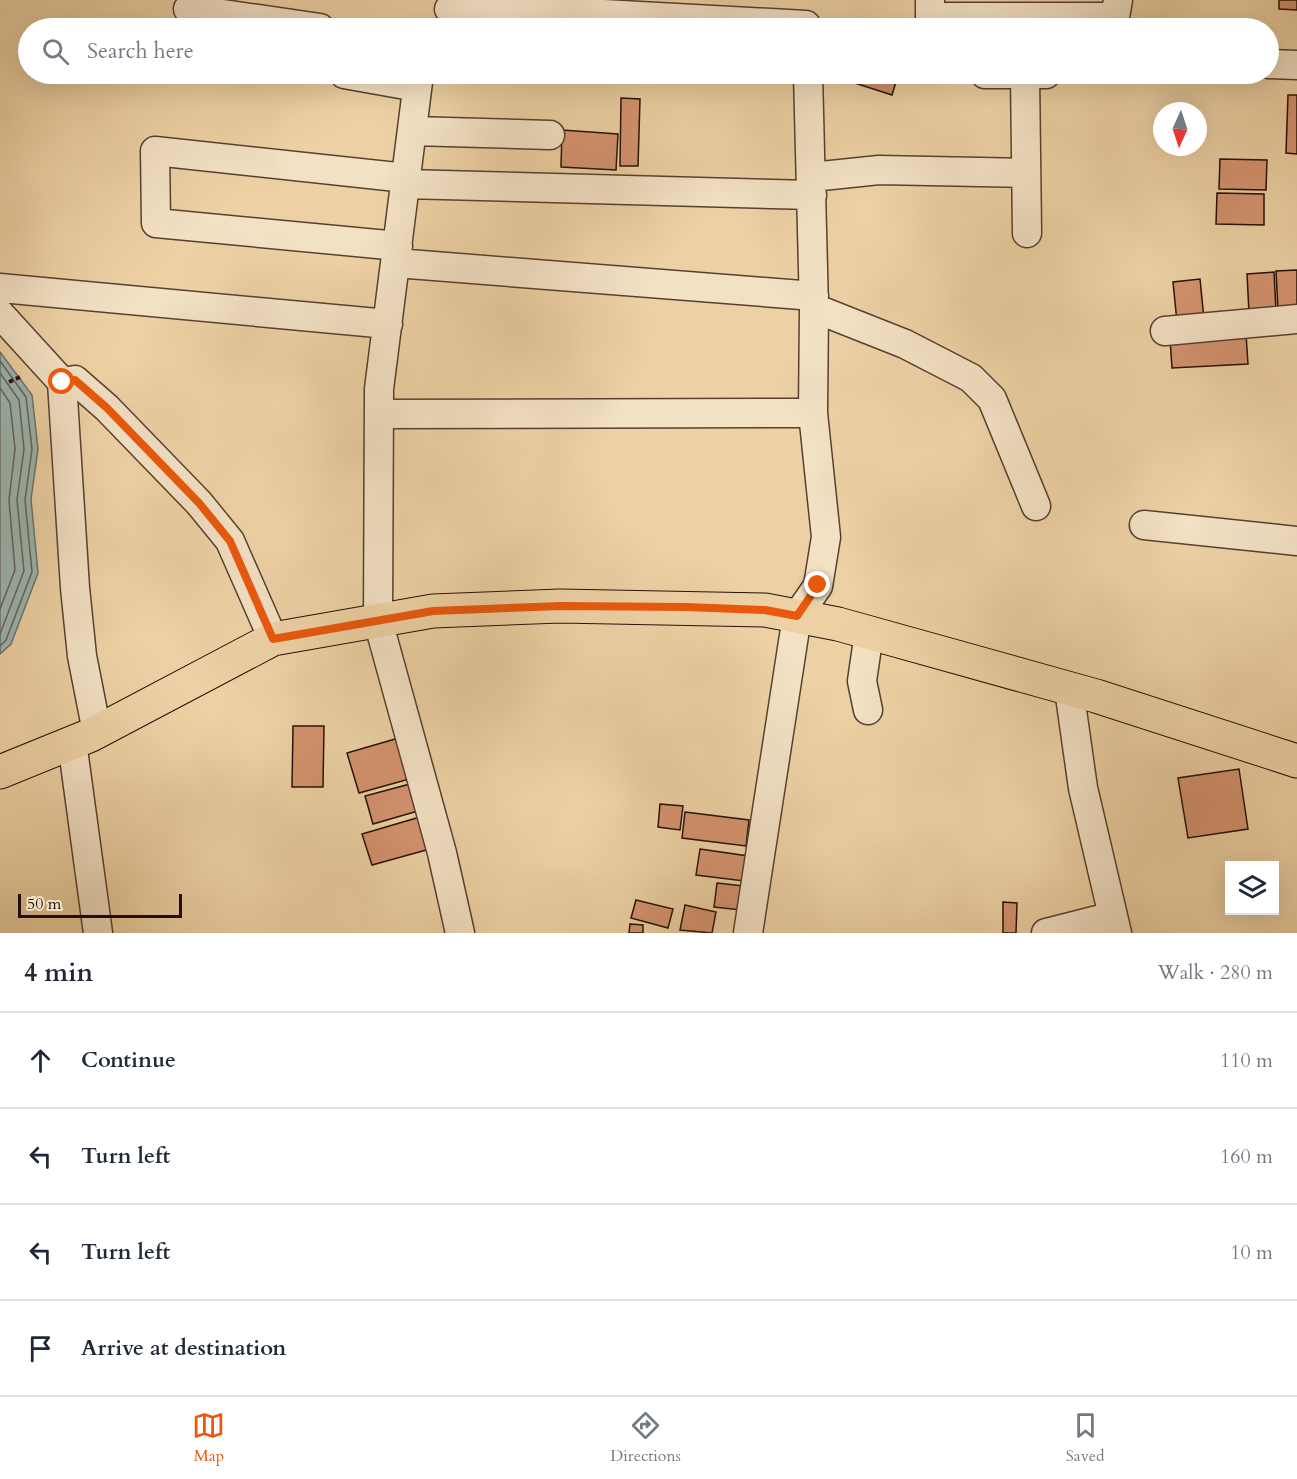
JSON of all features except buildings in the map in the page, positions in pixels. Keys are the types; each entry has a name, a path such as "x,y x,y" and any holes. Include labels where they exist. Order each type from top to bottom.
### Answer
{"main road":[{"path":"0,772 9,771 84,737 273,639 433,611 560,606 720,608 765,610 797,616 869,633 1069,689 1297,761"}],"street":[{"path":"930,15 1115,17 1118,0"},
{"path":"188,9 251,18"},
{"path":"449,9 806,18"},
{"path":"1279,64 1297,65"},
{"path":"418,84 379,389 378,621 442,853 460,933"},
{"path":"748,933 797,616 818,585 826,537 813,413 814,302 808,84"},
{"path":"1027,233 1026,173 1035,84"},
{"path":"412,131 550,135"},
{"path":"1026,173 879,170 812,186 406,181 154,151 156,223 397,255 814,302 905,344 970,378 992,399 1036,506"},
{"path":"0,288 388,324"},
{"path":"0,314 62,382 75,588 82,656 84,737 98,933"},
{"path":"1165,332 1297,319"},
{"path":"62,382 75,380 107,408 199,503 230,541 273,639"},
{"path":"379,414 813,413"},
{"path":"1144,525 1297,541"},
{"path":"868,710 862,681 869,633"},
{"path":"1046,933 1115,925 1083,788 1069,689"}],"path":[{"path":"9,382 20,377"}],"water":[{"path":"0,352 32,395 38,449 31,499 38,573 11,644 0,654"}],"route":[{"path":"62,382 75,380 107,408 199,503 230,541 273,639 433,611 560,606 686,607 765,610 797,616 818,585"}]}
